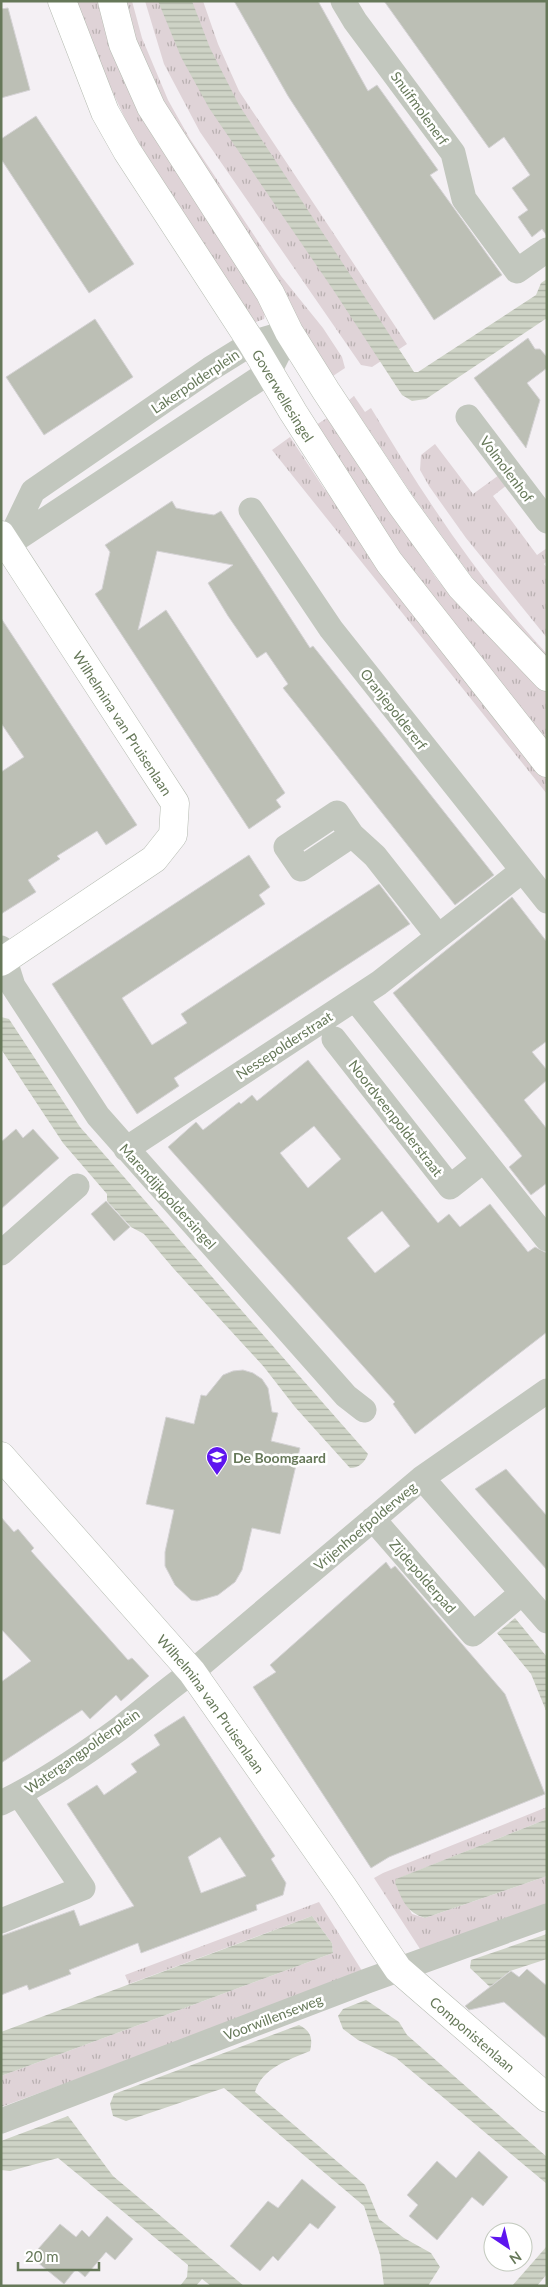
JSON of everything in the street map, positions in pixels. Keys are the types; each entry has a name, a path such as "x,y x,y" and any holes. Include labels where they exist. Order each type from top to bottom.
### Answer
{"main road":[{"name":"Goverwellesingel","path":"62,1 109,120 127,151 252,343 389,562 547,763"},
{"path":"112,1 124,44 151,108 270,293 289,332 400,503 461,587 547,677"},
{"name":"Wilhelmina van Pruisenlaan","path":"2,956 154,859 173,835 175,802 3,543"},
{"name":"Wilhelmina van Pruisenlaan","path":"1,1456 192,1672 344,1887 398,1970"},
{"name":"Componistenlaan","path":"398,1970 547,2098"}],"street":[{"name":"Snuifmolenerf","path":"343,1 355,21 453,153 464,199 517,270 547,250"},
{"name":"Lakerpolderplein","path":"3,543 34,491 210,369 252,343 289,332"},
{"path":"3,543 269,372 289,332"},
{"name":"Volmolenhof","path":"468,417 547,521"},
{"name":"Oranjepoldererf","path":"251,510 331,629 547,902"},
{"path":"352,835 375,856 438,936"},
{"name":"Nessepolderstraat","path":"126,1149 379,983 522,871"},
{"name":"Marendijkpoldersingel","path":"2,956 13,986 98,1116 346,1396 364,1410"},
{"path":"355,999 547,1239"},
{"name":"Noordveenpolderstraat","path":"334,1039 450,1187 484,1160"},
{"path":"1,1253 77,1186"},
{"name":"Vrijenhoefpolderweg","path":"192,1672 422,1478 547,1391"},
{"path":"422,1478 547,1621"},
{"name":"Zijdepolderpad","path":"373,1519 472,1634 522,1593"},
{"name":"Watergangpolderplein","path":"1,1921 83,1888 10,1799 118,1729 161,1693 192,1672"},
{"name":"Voorwillenseweg","path":"1,2121 398,1970 547,1916"}],"green space":[{"path":"70,1 105,1 266,306 264,319 253,323 130,129"},
{"path":"121,1 132,1 142,38 168,100 190,139 281,276 323,328 342,357 345,368 333,376 213,192 156,98"},
{"path":"145,1 203,1 218,44 239,91 407,344 372,367 361,365 200,132 164,64"},
{"path":"354,396 365,412 371,408 453,536 498,596 547,654 547,667 481,590 415,499 349,400"},
{"path":"327,418 436,578 451,596 547,691 547,751 451,630 313,427"},
{"path":"290,437 325,490 330,487 547,776 547,794 272,450"},
{"path":"435,444 473,494 499,475 507,485 493,496 537,555 547,548 547,561 544,564 547,568 547,638 466,538 429,486 420,470 421,455"},
{"path":"547,1807 547,1819 397,1879 395,1883 412,1914 425,1918 547,1876 547,1907 422,1952 374,1878"},
{"path":"319,1902 364,1974 1,2107 1,2076 333,1953 332,1943 312,1916 129,1984 125,1975"}],"shaded area":[{"path":"158,1 192,1 210,48 239,105 414,372 418,372 536,295 541,283 547,279 547,318 426,399 412,401 402,395 334,291 209,108 181,57"},
{"path":"1,1017 9,1019 80,1127 368,1454 361,1464 350,1468 295,1407 264,1367 144,1234 131,1227 107,1201 107,1194 63,1143 1,1049"},
{"path":"515,1618 547,1657 547,1713 531,1674 497,1633"},
{"path":"547,1819 547,1876 425,1918 413,1913 403,1900 395,1883 396,1879"},
{"path":"312,1916 332,1943 333,1953 1,2076 1,2032"},
{"path":"547,1934 547,1959 510,1971 490,1987 470,1968 471,1960"},
{"path":"366,2000 399,2022 407,2035 547,2157 547,2184 396,2058 358,2040 343,2029 338,2016 343,2009"},
{"path":"299,2025 309,2032 310,2051 270,2071 259,2083 255,2092 365,2185 379,2219 404,2238 431,2253 440,2267 428,2286 384,2286 380,2255 364,2206 224,2088 126,2121 113,2116 110,2104 114,2094"},
{"path":"68,2116 113,2176 244,2286 211,2286 202,2279 196,2286 180,2286 187,2277 188,2265 58,2158 10,2171 1,2170 1,2141"},
{"path":"547,2246 547,2274 537,2286 512,2286 524,2272 533,2272 533,2262"}],"building":[{"path":"234,1 318,1 368,91 377,85 438,170 430,175 502,275 434,320 288,96"},
{"path":"384,1 547,1 547,236 542,229 532,237 518,217 528,210 512,188 530,175 504,137 489,148"},
{"path":"8,8 30,90 1,98 1,9"},
{"path":"36,116 134,264 89,293 1,159 1,139"},
{"path":"95,319 133,377 44,435 6,377"},
{"path":"528,338 535,349 540,349 547,357 547,368 527,383 540,400 526,448 474,378"},
{"path":"172,501 176,508 195,512 214,515 221,511 310,648 313,646 494,875 455,905 283,688 288,684 266,652 257,658 228,616 208,583 233,565 157,551 138,630 166,610 285,793 276,800 281,807 249,829 95,594 102,589 110,552 105,545"},
{"path":"1,618 137,825 106,845 97,831 57,856 60,859 28,880 36,892 1,914 1,772 24,757 1,723"},
{"path":"249,855 270,887 259,895 265,904 122,998 152,1045 187,1023 181,1014 379,884 410,924 174,1078 179,1086 137,1114 52,984"},
{"path":"512,897 547,942 547,1041 532,1052 547,1070 547,1080 524,1100 547,1129 547,1183 531,1195 509,1167 522,1156 393,993"},
{"path":"308,1060 438,1223 449,1214 460,1227 490,1204 528,1252 535,1247 547,1253 547,1332 415,1434 393,1404 395,1402 168,1147 196,1122 203,1130 239,1102 241,1104 252,1095 257,1101","holes":["314,1126 341,1159 308,1188 280,1153","382,1211 410,1246 375,1273 347,1238"]},
{"path":"16,1129 23,1138 33,1129 59,1158 1,1209 1,1142"},
{"path":"106,1201 130,1227 114,1241 91,1214"},
{"path":"243,1370 253,1373 262,1379 268,1388 272,1412 278,1413 271,1441 300,1448 280,1534 252,1528 242,1570 235,1582 218,1595 197,1601 191,1600 175,1585 165,1566 165,1552 174,1510 146,1504 166,1417 194,1424 201,1395 206,1396 223,1375"},
{"path":"506,1469 547,1516 547,1570 475,1489"},
{"path":"1,1517 14,1532 18,1529 34,1548 31,1551 128,1660 132,1658 149,1676 121,1701 116,1695 90,1719 82,1710 1,1763 1,1682 31,1661 1,1629"},
{"path":"386,1562 391,1569 395,1566 505,1694 545,1794 389,1857 371,1868 253,1687 276,1672 270,1665"},
{"path":"184,1716 275,1856 271,1859 286,1883 283,1895 256,1905 257,1910 141,1953 138,1943 69,1970 71,1974 29,1990 27,1985 1,1995 1,1936 74,1910 80,1926 134,1906 67,1804 97,1785 104,1795 137,1772 131,1764 160,1745 154,1735","holes":["220,1837 246,1876 201,1893 188,1857"]},
{"path":"527,1969 547,1986 547,2039 504,2002 469,2010 465,2006 511,1971 519,1977"},
{"path":"479,2151 508,2177 483,2206 472,2197 437,2240 409,2216 418,2205 407,2195 437,2161 456,2178"},
{"path":"302,2179 336,2207 318,2229 310,2223 278,2261 273,2256 260,2271 230,2246 268,2201 278,2208"},
{"path":"107,2216 133,2239 115,2260 106,2252 85,2277 76,2269 64,2284 31,2257 60,2224 76,2237 82,2230 89,2237"}],"place":[{"name":"De Boomgaard","path":"217,1476"}]}
